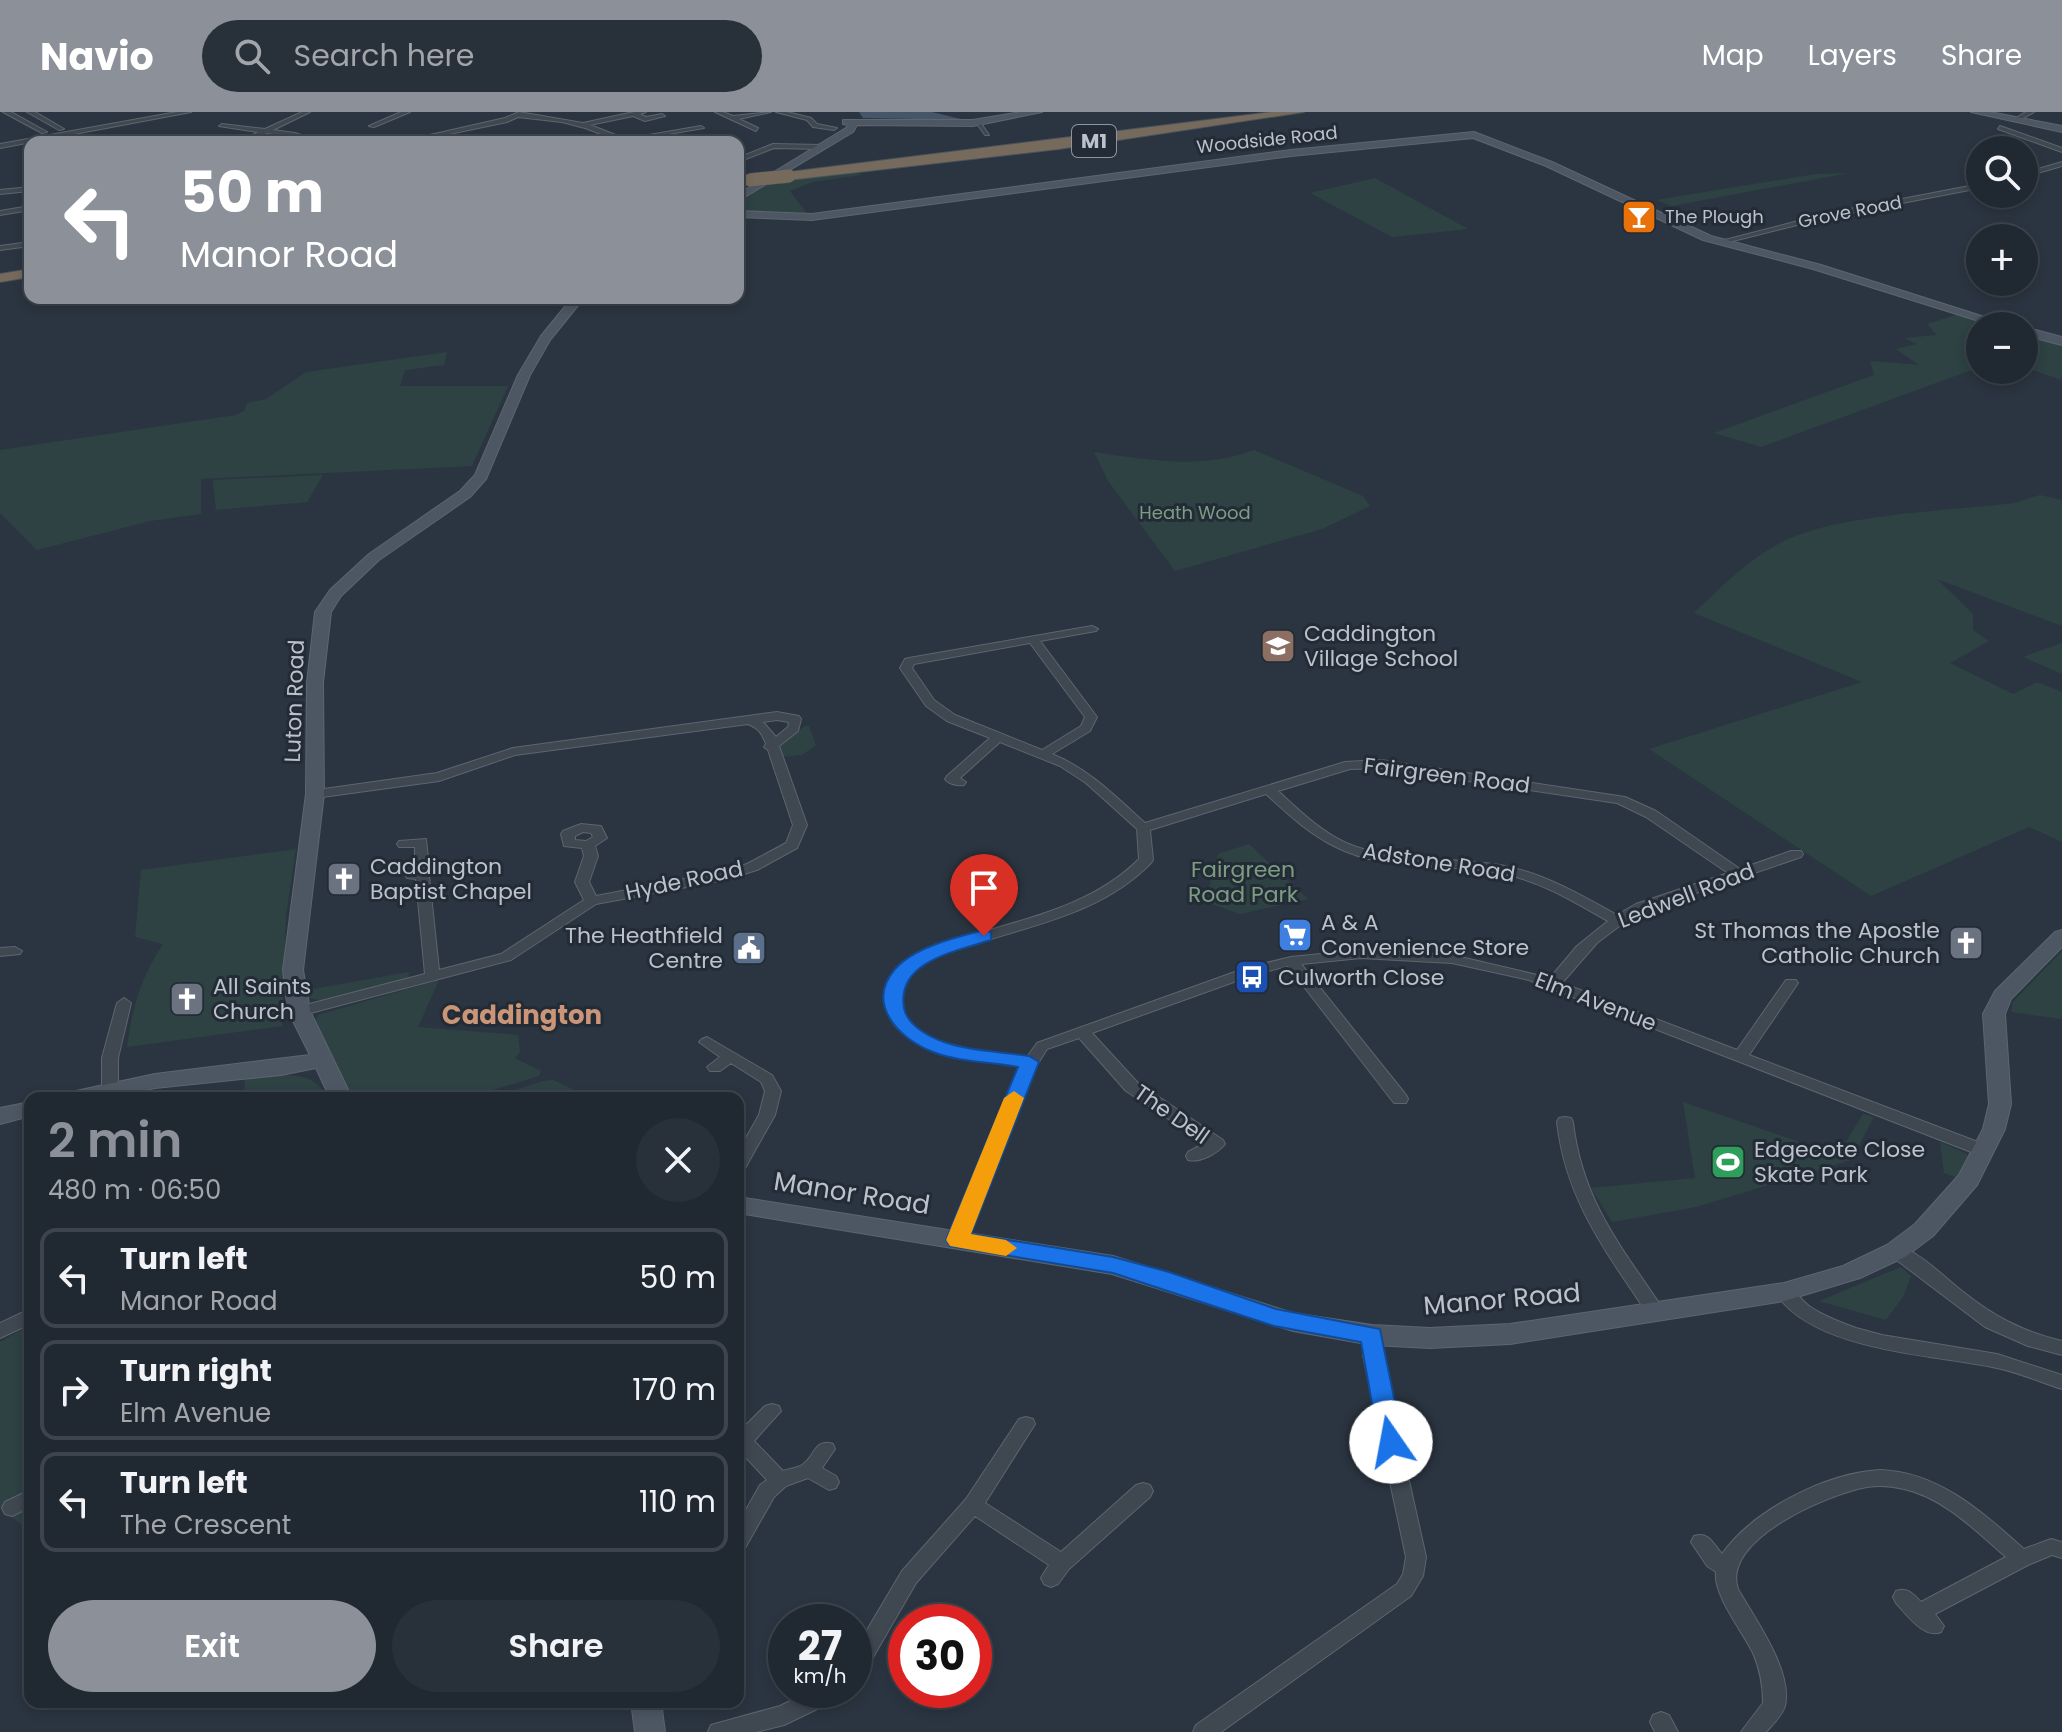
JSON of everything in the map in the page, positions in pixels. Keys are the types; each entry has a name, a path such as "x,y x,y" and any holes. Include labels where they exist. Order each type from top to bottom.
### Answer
{"highway":[{"name":"M1","path":"794,173 1266,112"},
{"name":"M1","path":"747,178 1067,144 1298,112"},
{"path":"0,280 24,277"}],"street":[{"path":"34,112 73,136"},
{"path":"41,136 158,112"},
{"path":"65,131 188,112"},
{"path":"258,136 307,112"},
{"path":"372,126 407,112"},
{"path":"718,112 756,129"},
{"path":"735,118 768,112"},
{"path":"779,112 811,120 810,123 815,126 874,121 978,123 1037,112"},
{"path":"1976,112 2062,129"},
{"path":"2016,120 2031,112"},
{"path":"836,113 846,124"},
{"path":"0,119 10,114 47,135"},
{"path":"428,136 522,114 566,119 613,136"},
{"path":"566,119 579,114"},
{"path":"586,124 662,116"},
{"path":"978,123 987,134"},
{"path":"744,194 821,147 846,124"},
{"path":"222,126 289,136"},
{"path":"656,136 701,127"},
{"path":"2000,128 2062,150"},
{"name":"Woodside Road","path":"744,214 812,217 1291,153 1465,134 1492,140 1638,209 1721,242 1817,267 1966,313"},
{"path":"0,143 24,139"},
{"path":"2041,143 2062,141"},
{"path":"744,158 778,145 821,147"},
{"path":"2038,171 2062,164"},
{"name":"Grove Road","path":"1721,242 1829,215 1966,189"},
{"path":"0,192 24,190"},
{"path":"0,213 24,209"},
{"path":"0,248 24,245"},
{"name":"Luton Road","path":"338,1092 299,1011 294,991 294,943 315,794 315,683 323,612 335,593 374,557 465,494 481,476 524,375 545,339 573,304"},
{"path":"2038,335 2062,341"},
{"path":"957,1240 1029,1062 939,1048 908,1031 895,1014 892,992 903,972 929,954 1095,898 1131,879 1146,860 1143,828 1090,780 1045,753 951,718 930,703 906,668 904,660 1092,629"},
{"path":"1032,638 1091,717 1086,728 1045,753"},
{"path":"315,794 415,783 513,752 777,716 795,719 794,728 770,747"},
{"name":"Hyde Road","path":"299,1011 506,957 592,901 724,876 752,867 792,845 800,825 770,747 769,735 761,725 749,720"},
{"path":"952,779 998,737"},
{"name":"Fairgreen Road","path":"1143,828 1349,765 1381,764 1620,800 1651,814 1737,873"},
{"name":"Adstone Road","path":"1269,790 1321,834 1345,846 1423,862 1506,870 1543,881 1617,920"},
{"path":"404,844 428,841 421,874 433,977"},
{"path":"588,845 591,856 582,882 592,901"},
{"name":"Ledwell Road","path":"1553,984 1585,944 1641,907 1796,854"},
{"name":"Manor Road","path":"744,1206 1113,1265 1161,1277 1274,1317 1372,1335 1484,1336 1784,1292 1851,1272 1896,1251 1948,1207 1985,1151 2000,1104 1994,1014 2002,996 2062,936"},
{"name":"Elm Avenue","path":"1029,1062 1042,1046 1192,995 1251,971 1291,961 1361,954 1422,956 1482,964 1553,984 1985,1151"},
{"path":"1291,961 1400,1099"},
{"path":"1740,1056 1791,983"},
{"path":"110,1089 110,1058 124,1003"},
{"name":"The Dell","path":"1082,1032 1132,1087 1217,1144 1194,1156"},
{"path":"707,1042 767,1079 773,1091 767,1115 744,1155"},
{"path":"715,1067 731,1056"},
{"path":"99,1092 322,1060"},
{"path":"0,1116 24,1110"},
{"path":"1565,1122 1569,1165 1582,1199 1655,1311"},
{"path":"1896,1251 1924,1268 1978,1315 2013,1336 2062,1348"},
{"path":"1784,1292 1801,1313 1814,1321 1880,1340 1998,1362 2062,1382"},
{"path":"0,1331 24,1319"},
{"path":"1204,1732 1404,1590 1413,1576 1416,1557 1372,1355 1372,1335"},
{"path":"744,1439 772,1411"},
{"path":"872,1640 909,1577 973,1505 1026,1424"},
{"path":"744,1443 779,1480"},
{"path":"744,1531 767,1491 779,1480 810,1470 826,1449"},
{"path":"810,1470 829,1482"},
{"path":"1752,1732 1774,1706 1774,1678 1727,1585 1726,1568 1737,1545 1759,1526 1837,1488 1882,1477 1924,1487 1953,1502 2021,1559"},
{"path":"973,1505 1057,1570 1143,1491"},
{"path":"1701,1542 1714,1560 1726,1568"},
{"path":"1903,1597 1926,1619 2021,1559 2051,1547 2062,1550"},
{"path":"647,1708 650,1732"},
{"path":"719,1732 784,1715 798,1708"}],"green space":[{"path":"1849,173 1672,206 1656,200 1816,174"},
{"path":"862,175 812,182 790,191 808,215 744,212 744,197 769,182"},
{"path":"1375,178 1468,229 1392,237 1310,193"},
{"path":"1959,314 1966,316 1966,372 1761,447 1714,433 1874,375 1870,361 1919,365 1896,349 1917,344 1904,338 1937,335 1927,324"},
{"path":"2038,337 2062,343 2062,380 2038,372"},
{"path":"447,352 444,365 405,370 400,386 508,386 472,466 201,479 201,514 150,521 37,550 0,513 0,450 236,415 244,411 247,403 266,399 306,372"},
{"name":"Heath Wood","path":"1254,450 1363,496 1370,506 1322,529 1175,571 1108,481 1094,452 1195,462"},
{"path":"323,475 307,502 216,510 213,480"},
{"path":"2040,495 2062,500 2062,626 1937,579 1973,614 1973,630 1989,641 1950,663 2013,694 2037,682 2062,692 2062,842 2029,827 1871,896 1649,749 1862,682 1694,613 1768,550 1803,533 1830,526 1893,515 2014,503"},
{"path":"2062,643 2062,674 2023,657"},
{"path":"809,726 816,745 802,755 782,757 779,747"},
{"name":"Fairgreen Road Park","path":"1249,844 1308,899 1240,914 1205,902 1218,854"},
{"path":"296,849 286,916 282,1026 127,1047 139,993 163,944 135,937 141,870"},
{"path":"2062,951 2062,1019 2011,1012 2013,1002"},
{"path":"409,972 408,979 324,1001 308,998 307,990"},
{"path":"439,980 418,1027 518,1035 520,1052 515,1058 541,1071 539,1076 487,1092 348,1092 313,1026 318,1015"},
{"path":"298,1076 312,1081 324,1092 244,1092 245,1077"},
{"path":"553,1080 579,1092 508,1092"},
{"path":"1683,1102 1838,1155 1863,1114 1874,1117 1851,1160 1696,1207 1612,1222 1591,1188 1695,1178"},
{"path":"1940,1142 1967,1154 1968,1163 1958,1178 1944,1173"},
{"path":"1901,1267 1911,1276 1903,1297 1886,1320 1819,1301"},
{"path":"24,1328 24,1526 0,1508 0,1342"}],"water":[{"path":"859,112 932,112 965,120 863,118"}],"slow traffic":[{"path":"1006,1248 957,1240 1014,1098"}],"place":[{"name":"The Plough","path":"1639,217"},
{"name":"Caddington Village School","path":"1278,646"},
{"name":"Caddington Baptist Chapel","path":"344,879"},
{"name":"A & A Convenience Store","path":"1295,935"},
{"name":"St Thomas the Apostle Catholic Church","path":"1966,943"},
{"name":"The Heathfield Centre","path":"749,948"},
{"name":"Culworth Close","path":"1252,977"},
{"name":"All Saints Church","path":"187,999"},
{"name":"Edgecote Close Skate Park","path":"1728,1162"}],"district":[{"name":"Caddington","path":"522,1015"}],"route":[{"path":"984,936 929,954 903,972 892,992 895,1014 908,1031 939,1048 1029,1062 957,1240 1113,1265 1161,1277 1274,1317 1372,1335 1372,1355 1391,1442"}]}
